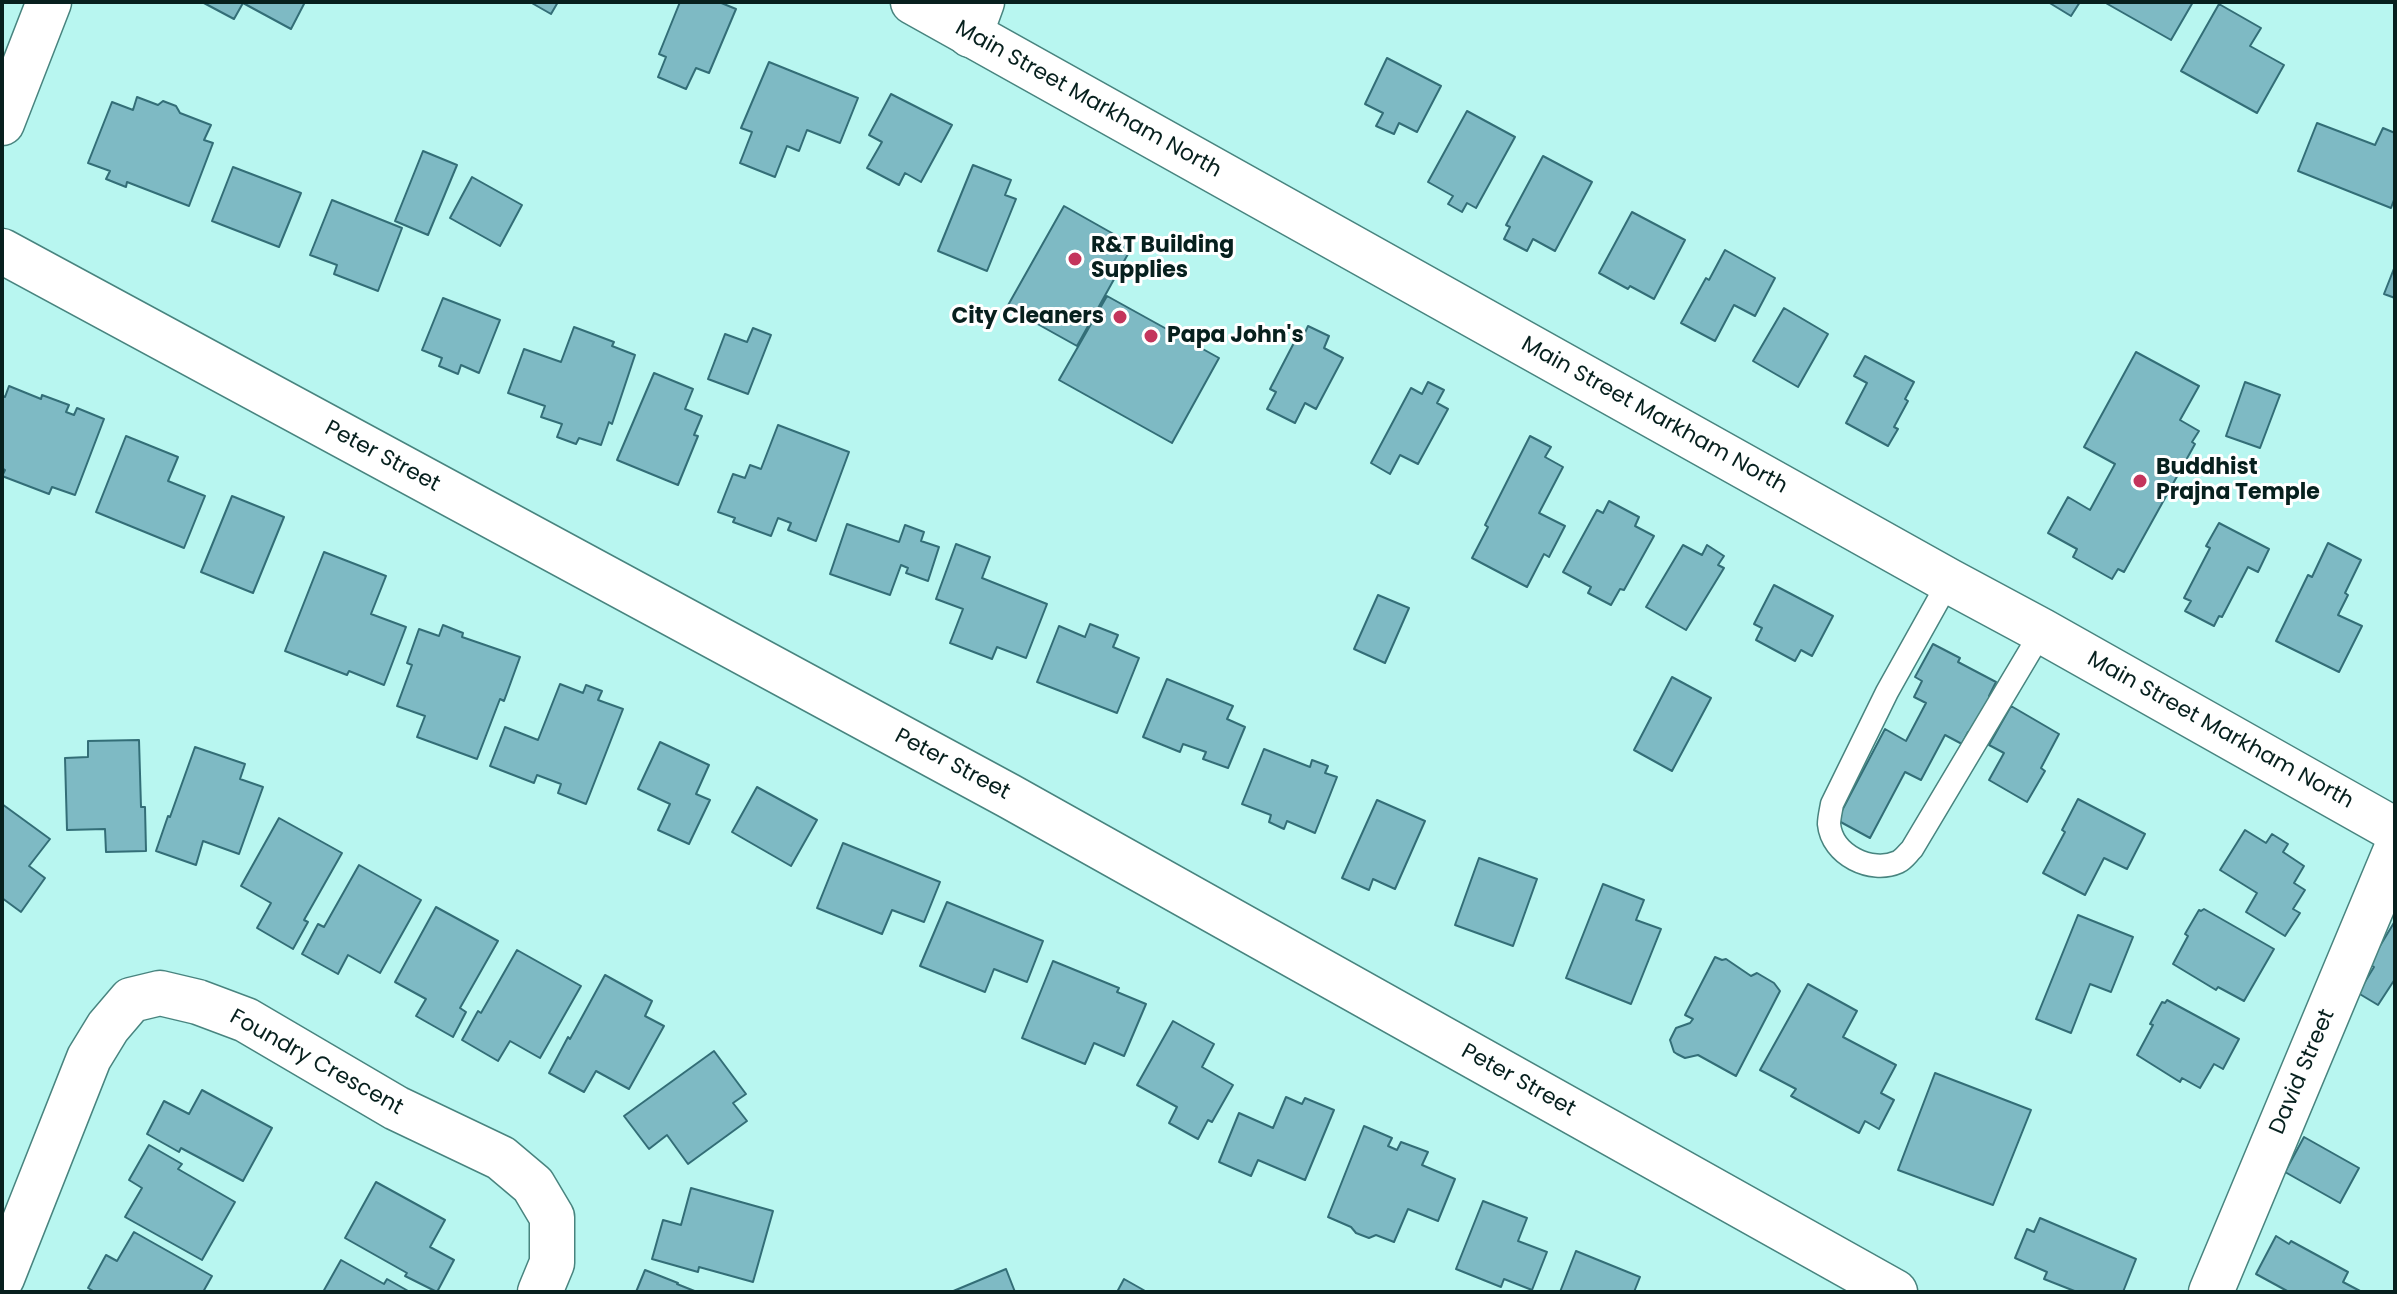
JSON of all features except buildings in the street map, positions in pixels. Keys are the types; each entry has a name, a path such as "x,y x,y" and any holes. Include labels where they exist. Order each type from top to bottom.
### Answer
{"street":[{"path":"2,123 49,2"},
{"name":"Main Street Markham North","path":"913,2 976,18 1949,581 2395,830"},
{"name":"Peter Street","path":"2,251 1009,796 1895,1292"},
{"name":"David Street","path":"2211,1292 2395,852"},
{"name":"Foundry Crescent","path":"2,1278 89,1058 108,1027 131,1000 160,993 198,1002 246,1020 396,1108 501,1158 533,1185 552,1217 552,1263 540,1292"}],"lane":[{"path":"1949,581 1887,692 1832,804 1829,824 1836,843 1850,857 1871,866 1887,865 1901,860 1912,849 2042,631"}],"place":[{"name":"R&T Building Supplies","path":"1075,259"},
{"name":"City Cleaners","path":"1120,317"},
{"name":"Papa John's","path":"1151,336"},
{"name":"Buddhist Prajna Temple","path":"2140,481"}]}
